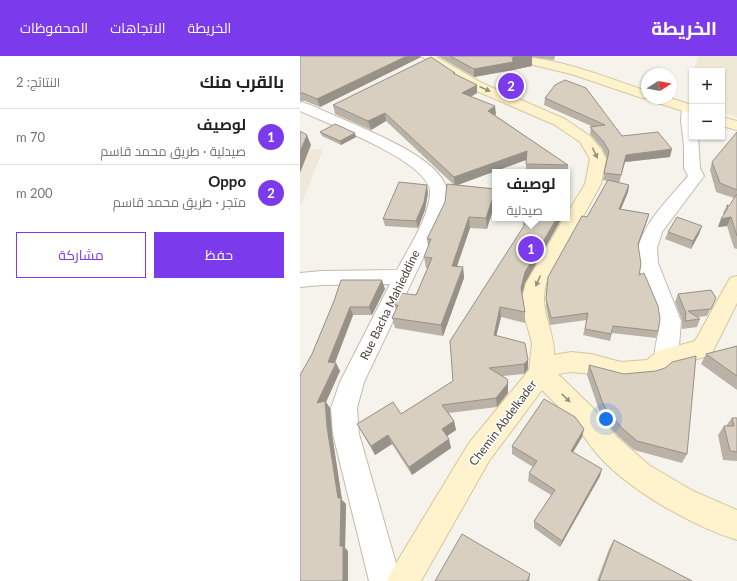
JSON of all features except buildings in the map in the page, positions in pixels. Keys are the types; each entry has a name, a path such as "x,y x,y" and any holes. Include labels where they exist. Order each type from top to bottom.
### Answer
{"street":[{"path":"513,56 575,71 641,93"},
{"path":"425,60 477,86 560,122 574,130 585,139 593,149 598,159 593,184 536,283 534,298 536,318 544,343 541,373 583,415 607,446 639,475 683,501 727,522 737,525"},
{"path":"674,104 689,109"},
{"name":"Rue Bacha Mahieddine","path":"300,106 326,111 418,164 433,178 437,185 439,194 436,212 352,382 344,408 346,434 385,581"},
{"path":"689,117 689,126"},
{"path":"725,122 737,126"},
{"path":"666,358 670,321 648,263 647,248 653,231 696,176 692,168 691,140"},
{"path":"300,280 322,278 404,277"},
{"name":"Chemin Abdelkader","path":"403,581 479,452 541,373 555,364 571,362 591,364 621,372 652,370 666,358 703,348 737,283"}],"shaded area":[{"path":"699,56 737,56 737,118 725,113 725,68 694,68"},
{"path":"323,149 300,208 300,150"}],"place":[{"name":"Oppo","path":"511,86"},
{"name":"لوصيف","path":"531,249"}]}
